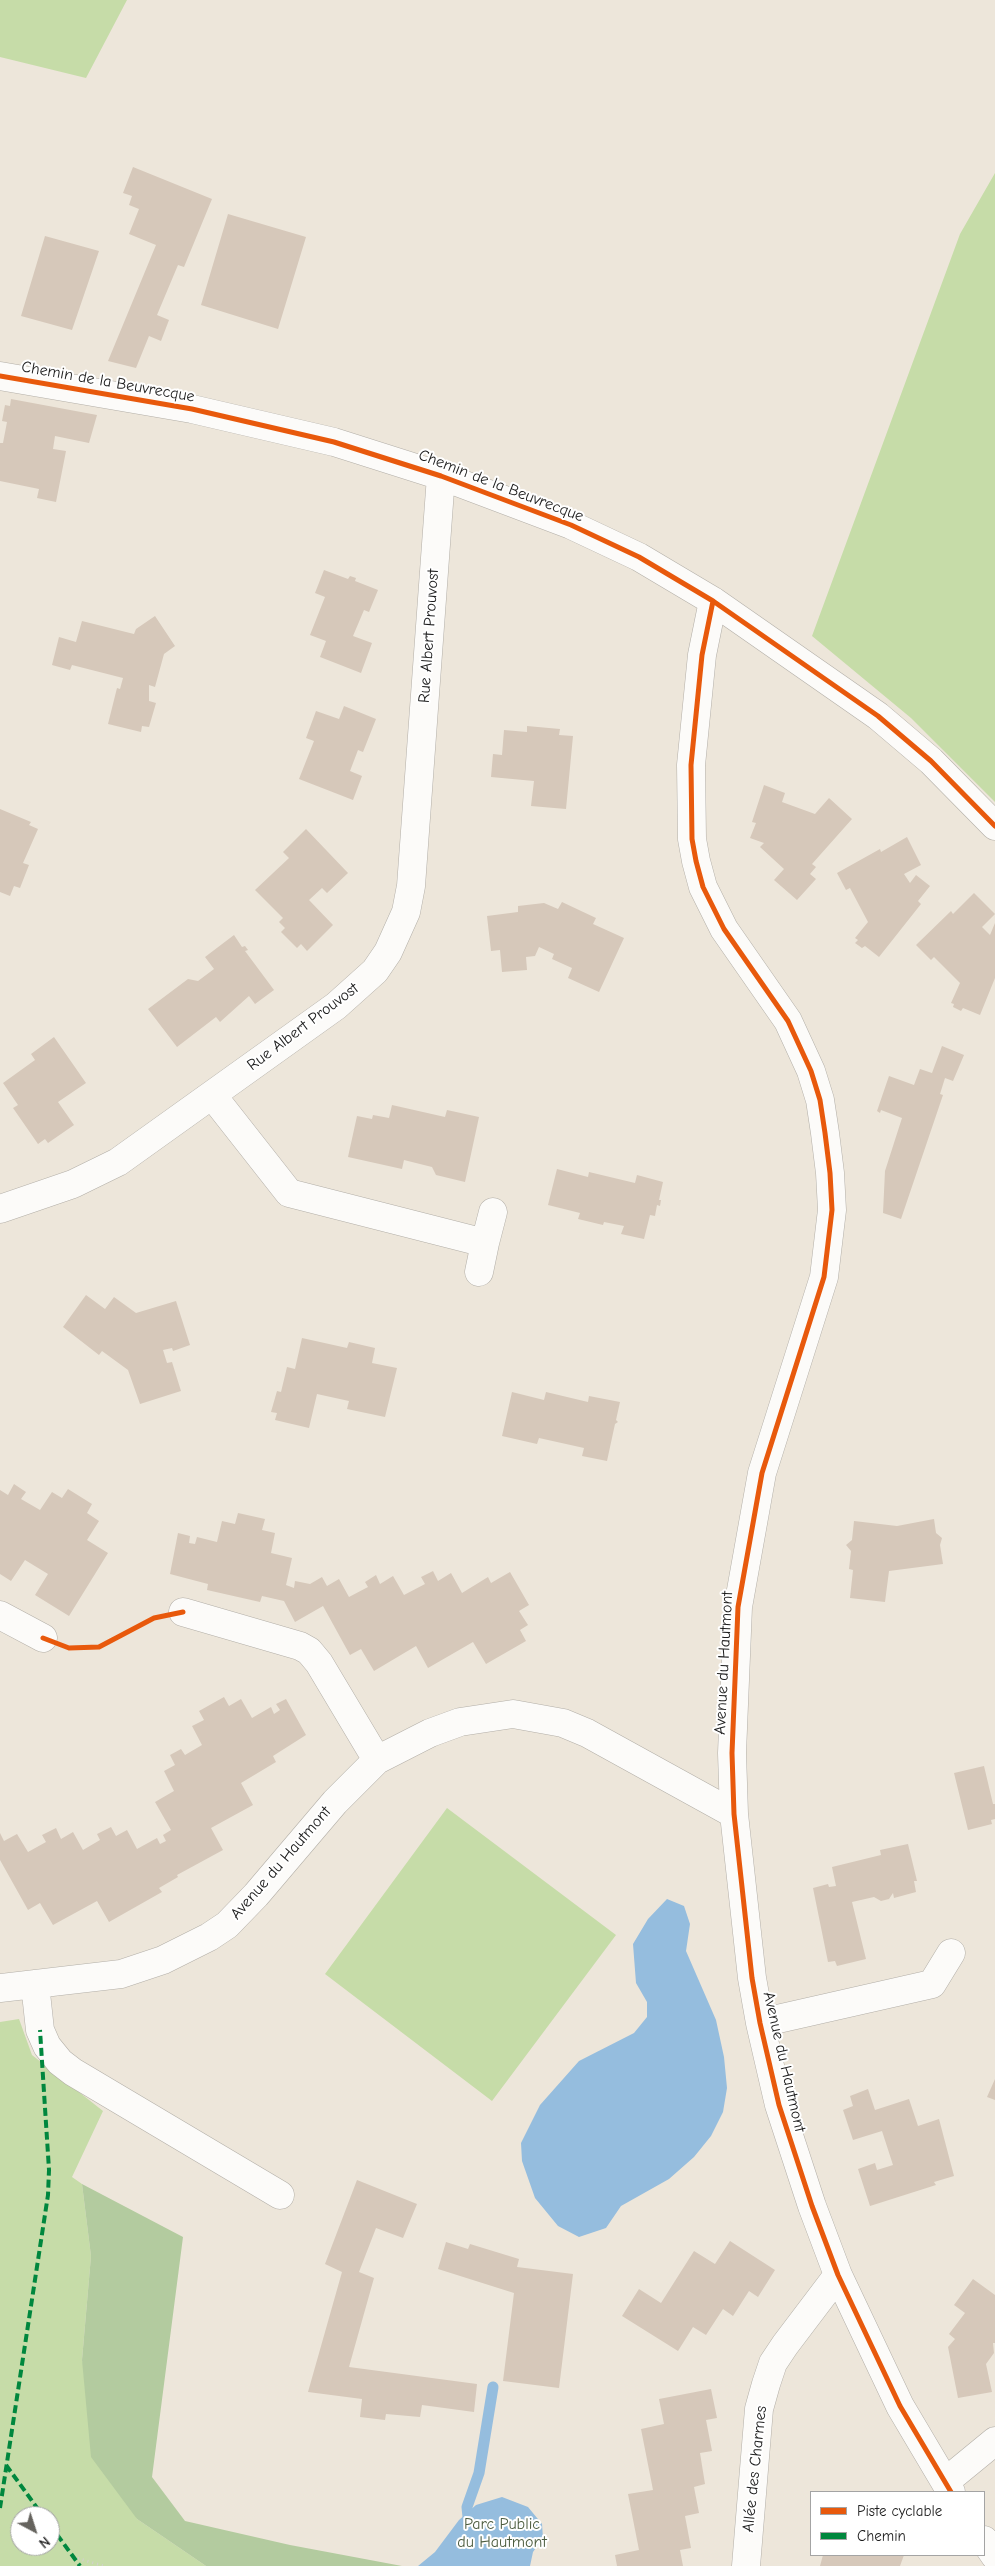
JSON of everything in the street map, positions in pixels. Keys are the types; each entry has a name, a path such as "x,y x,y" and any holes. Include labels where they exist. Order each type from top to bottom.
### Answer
{"street":[{"name":"Chemin de la Beuvrecque","path":"0,376 192,409 378,454 545,515 608,542 713,601 878,716 931,761 995,826"},
{"name":"Rue Albert Prouvost","path":"0,1208 99,1173 212,1095 356,990 375,971 388,952 406,912 411,886 441,476"},
{"name":"Avenue du Hautmont","path":"713,601 702,655 690,765 692,839 696,861 703,886 724,929 788,1021 811,1070 820,1100 825,1133 832,1210 824,1277 803,1348 772,1437 758,1492 744,1565 734,1656 732,1753 734,1814 760,2023 779,2105 794,2155 838,2275 900,2406 948,2487 995,2441"},
{"path":"212,1095 289,1193 486,1242"},
{"path":"479,1272 493,1212"},
{"path":"183,1612 300,1646 309,1651 320,1663 377,1760"},
{"path":"0,1615 43,1638"},
{"name":"Avenue du Hautmont","path":"0,1988 121,1974 141,1969 185,1951 227,1924 256,1895 336,1802 377,1760 423,1736 460,1722 513,1714 539,1717 587,1732 734,1814"},
{"name":"Avenue du Hautmont","path":"760,2023 932,1984 951,1952"},
{"path":"35,1984 40,2030 47,2046 60,2062 73,2072 280,2196"},
{"name":"Allée des Charmes","path":"746,2566 759,2409 766,2384 774,2363 784,2345 838,2275"},
{"path":"985,2541 995,2556"}],"path":[{"path":"73,2557 104,2566"}],"green space":[{"path":"0,0 127,0 86,78 0,57"},
{"path":"995,173 995,802 911,718 812,636 960,234"},
{"path":"447,1808 616,1935 492,2101 325,1974"},
{"path":"19,2019 32,2055 103,2111 72,2177 82,2184 91,2256 82,2360 137,2519 206,2566 0,2566 0,2022"},
{"path":"82,2184 183,2237 152,2477 185,2521 290,2545 402,2566 206,2566 137,2519 91,2457 82,2360 91,2256"}],"water":[{"path":"667,1899 684,1906 690,1924 686,1951 716,2020 724,2057 727,2088 723,2112 711,2136 694,2157 669,2179 621,2206 606,2228 579,2237 558,2226 535,2198 522,2161 521,2143 540,2105 579,2061 634,2033 647,2017 647,2002 636,1983 633,1944 648,1919"},
{"name":"Parc Public du Hautmont","path":"502,2497 528,2507 542,2524 543,2538 533,2552 530,2566 418,2566 435,2552 459,2520 476,2505"}],"building":[{"path":"133,167 212,199 184,267 178,265 157,315 169,320 161,341 149,336 136,368 108,361 156,245 129,234 139,209 129,205 132,196 123,193"},
{"path":"228,214 306,237 278,329 201,305"},
{"path":"45,236 99,251 72,330 21,316"},
{"path":"11,399 97,415 89,443 55,436 53,449 66,451 56,502 37,498 39,489 0,481 0,443 3,443 7,422 2,421 5,405 10,406"},
{"path":"324,570 348,579 350,576 356,578 355,581 378,590 369,612 364,610 353,636 372,643 361,673 320,657 326,641 310,635 325,597 315,593"},
{"path":"155,616 175,646 164,654 155,687 149,685 149,701 156,703 149,727 142,726 141,732 108,724 117,688 120,689 123,678 72,665 70,670 52,665 59,637 76,642 82,621 134,634 136,629"},
{"path":"344,706 376,719 363,752 358,750 350,771 362,776 353,800 299,779 314,741 306,738 316,711 339,719"},
{"path":"527,726 560,729 559,735 573,736 566,809 531,806 534,781 491,777 493,754 502,755 504,730 527,732"},
{"path":"764,785 785,793 782,802 815,814 829,798 852,819 812,864 816,867 810,874 816,879 797,900 774,880 784,869 760,847 764,843 750,838 756,823 752,822"},
{"path":"0,809 31,822 29,825 38,829 23,863 29,865 20,888 14,886 10,896 0,892"},
{"path":"306,829 348,873 327,893 322,888 309,900 333,925 307,951 301,944 297,948 281,932 285,928 279,922 283,918 255,890 289,858 283,852"},
{"path":"907,837 921,865 904,874 910,883 916,875 930,886 918,901 921,904 879,957 865,946 862,948 855,943 858,940 855,938 868,922 850,888 846,890 837,873 880,849 881,852"},
{"path":"974,893 995,914 982,927 990,935 995,923 995,978 980,1015 963,1008 961,1011 953,1007 954,1004 951,1003 960,983 934,957 931,960 916,945 951,911 953,914"},
{"path":"562,902 596,918 593,924 624,938 599,992 568,978 572,968 552,959 554,954 539,947 535,956 526,957 527,970 502,972 500,950 491,951 487,916 518,912 518,906 544,903 558,909"},
{"path":"234,935 242,947 245,946 248,950 245,951 274,990 255,1004 249,996 220,1022 216,1017 177,1047 148,1009 188,979 198,981 214,969 205,957"},
{"path":"54,1037 86,1083 58,1102 74,1125 48,1143 45,1139 38,1144 13,1108 18,1105 3,1083 35,1060 31,1054"},
{"path":"942,1046 964,1055 953,1081 945,1078 940,1094 943,1095 901,1219 883,1213 885,1171 902,1118 881,1110 880,1113 877,1111 889,1076 914,1085 920,1069 932,1073"},
{"path":"392,1105 445,1117 447,1110 479,1117 465,1182 436,1175 432,1167 404,1160 402,1169 348,1157 357,1116 372,1119 373,1115 389,1118"},
{"path":"557,1169 588,1177 589,1172 635,1183 637,1175 663,1182 659,1200 661,1200 660,1206 657,1205 655,1216 650,1215 644,1239 621,1234 624,1226 604,1222 603,1225 578,1219 580,1213 548,1205"},
{"path":"86,1295 105,1309 114,1297 136,1313 176,1301 190,1345 173,1351 172,1348 163,1350 167,1363 172,1362 181,1391 140,1404 128,1370 102,1351 99,1355 63,1327"},
{"path":"302,1338 347,1348 349,1342 375,1348 372,1363 397,1368 385,1417 347,1409 349,1401 317,1394 309,1428 275,1420 277,1413 271,1412 277,1391 281,1392 287,1367 295,1369"},
{"path":"512,1392 544,1400 546,1392 588,1402 589,1396 620,1402 616,1420 618,1422 615,1424 607,1461 582,1456 584,1448 539,1438 537,1444 502,1436"},
{"path":"14,1484 26,1492 21,1499 40,1510 52,1492 62,1498 68,1489 92,1504 87,1513 99,1521 87,1540 108,1553 69,1616 35,1595 48,1574 25,1560 11,1581 0,1574 0,1490 8,1495"},
{"path":"238,1513 265,1519 262,1530 275,1533 271,1553 292,1558 286,1585 294,1588 295,1581 310,1584 322,1577 327,1586 339,1579 349,1597 368,1587 365,1582 376,1575 380,1584 393,1576 404,1595 425,1584 421,1577 433,1571 438,1581 451,1573 462,1593 488,1577 491,1583 510,1572 529,1605 519,1611 528,1625 520,1630 526,1641 486,1664 473,1642 428,1668 416,1646 374,1671 361,1649 350,1655 323,1606 295,1622 284,1601 262,1596 260,1602 207,1590 208,1584 170,1574 178,1533 190,1536 189,1543 195,1544 197,1537 217,1542 222,1521 235,1524"},
{"path":"934,1519 936,1533 942,1538 940,1545 943,1564 889,1571 885,1602 850,1598 853,1570 849,1569 851,1551 846,1545 852,1540 854,1521 897,1526"},
{"path":"224,1697 229,1706 241,1699 252,1718 271,1707 274,1714 280,1710 276,1704 286,1699 306,1735 273,1756 276,1762 241,1783 253,1805 211,1828 223,1850 177,1875 178,1877 159,1888 162,1892 109,1922 97,1901 53,1925 40,1903 28,1910 0,1860 0,1833 4,1841 17,1834 28,1852 46,1842 42,1835 56,1828 61,1839 73,1832 83,1850 100,1840 97,1834 111,1827 116,1836 127,1830 137,1849 157,1838 160,1844 166,1841 163,1835 171,1830 155,1802 174,1791 164,1771 175,1765 170,1755 181,1749 185,1755 202,1745 192,1726 204,1720 199,1711"},
{"path":"984,1766 993,1804 995,1804 995,1819 991,1820 992,1824 968,1830 954,1773"},
{"path":"908,1844 917,1881 914,1881 916,1892 894,1898 893,1893 889,1899 881,1901 874,1897 852,1902 866,1959 837,1966 835,1961 828,1962 813,1888 828,1884 829,1887 836,1886 832,1867 881,1855 880,1850"},
{"path":"995,2079 995,2100 987,2097"},
{"path":"868,2089 875,2110 909,2099 918,2126 939,2119 954,2176 934,2182 936,2185 870,2206 858,2169 875,2163 877,2170 893,2165 882,2131 853,2140 843,2110 853,2106 850,2096"},
{"path":"357,2180 417,2204 403,2238 376,2228 359,2272 374,2278 349,2367 477,2384 474,2412 422,2405 420,2417 386,2414 385,2420 360,2417 362,2399 308,2392 342,2272 325,2264"},
{"path":"730,2241 775,2270 758,2297 749,2291 733,2316 723,2309 706,2335 693,2327 678,2351 622,2316 639,2289 661,2303 694,2251 715,2264"},
{"path":"446,2242 468,2249 470,2244 519,2259 517,2267 573,2274 559,2388 503,2381 514,2293 438,2269"},
{"path":"973,2279 995,2295 994,2353 986,2364 992,2392 958,2398 948,2347 955,2339 949,2334 965,2313 954,2305"},
{"path":"711,2389 717,2418 706,2420 712,2451 700,2453 705,2484 694,2487 699,2513 685,2516 691,2548 680,2550 683,2566 617,2566 615,2555 639,2550 628,2494 653,2490 641,2429 664,2424 659,2399"},
{"path":"823,2556 904,2556 900,2566 820,2566"}],"waterway":[{"path":"469,2527 467,2507 479,2473 493,2387"}],"marked path":[{"path":"0,2508 48,2195 49,2170 40,2030"},
{"path":"6,2465 36,2506"},
{"path":"60,2539 80,2566"}],"cycle path":[{"path":"0,376 192,409 334,442 441,476 571,525 639,557 713,601 878,716 931,761 995,826"},
{"path":"713,601 702,655 691,765 692,839 696,861 703,887 724,929 788,1021 811,1071 820,1100 825,1133 832,1210 824,1277 762,1473 738,1607 732,1753 734,1814 752,1978 760,2023 779,2105 812,2206 838,2275 900,2406 950,2491"},
{"path":"43,1638 69,1648 99,1647 154,1618 183,1612"}]}
